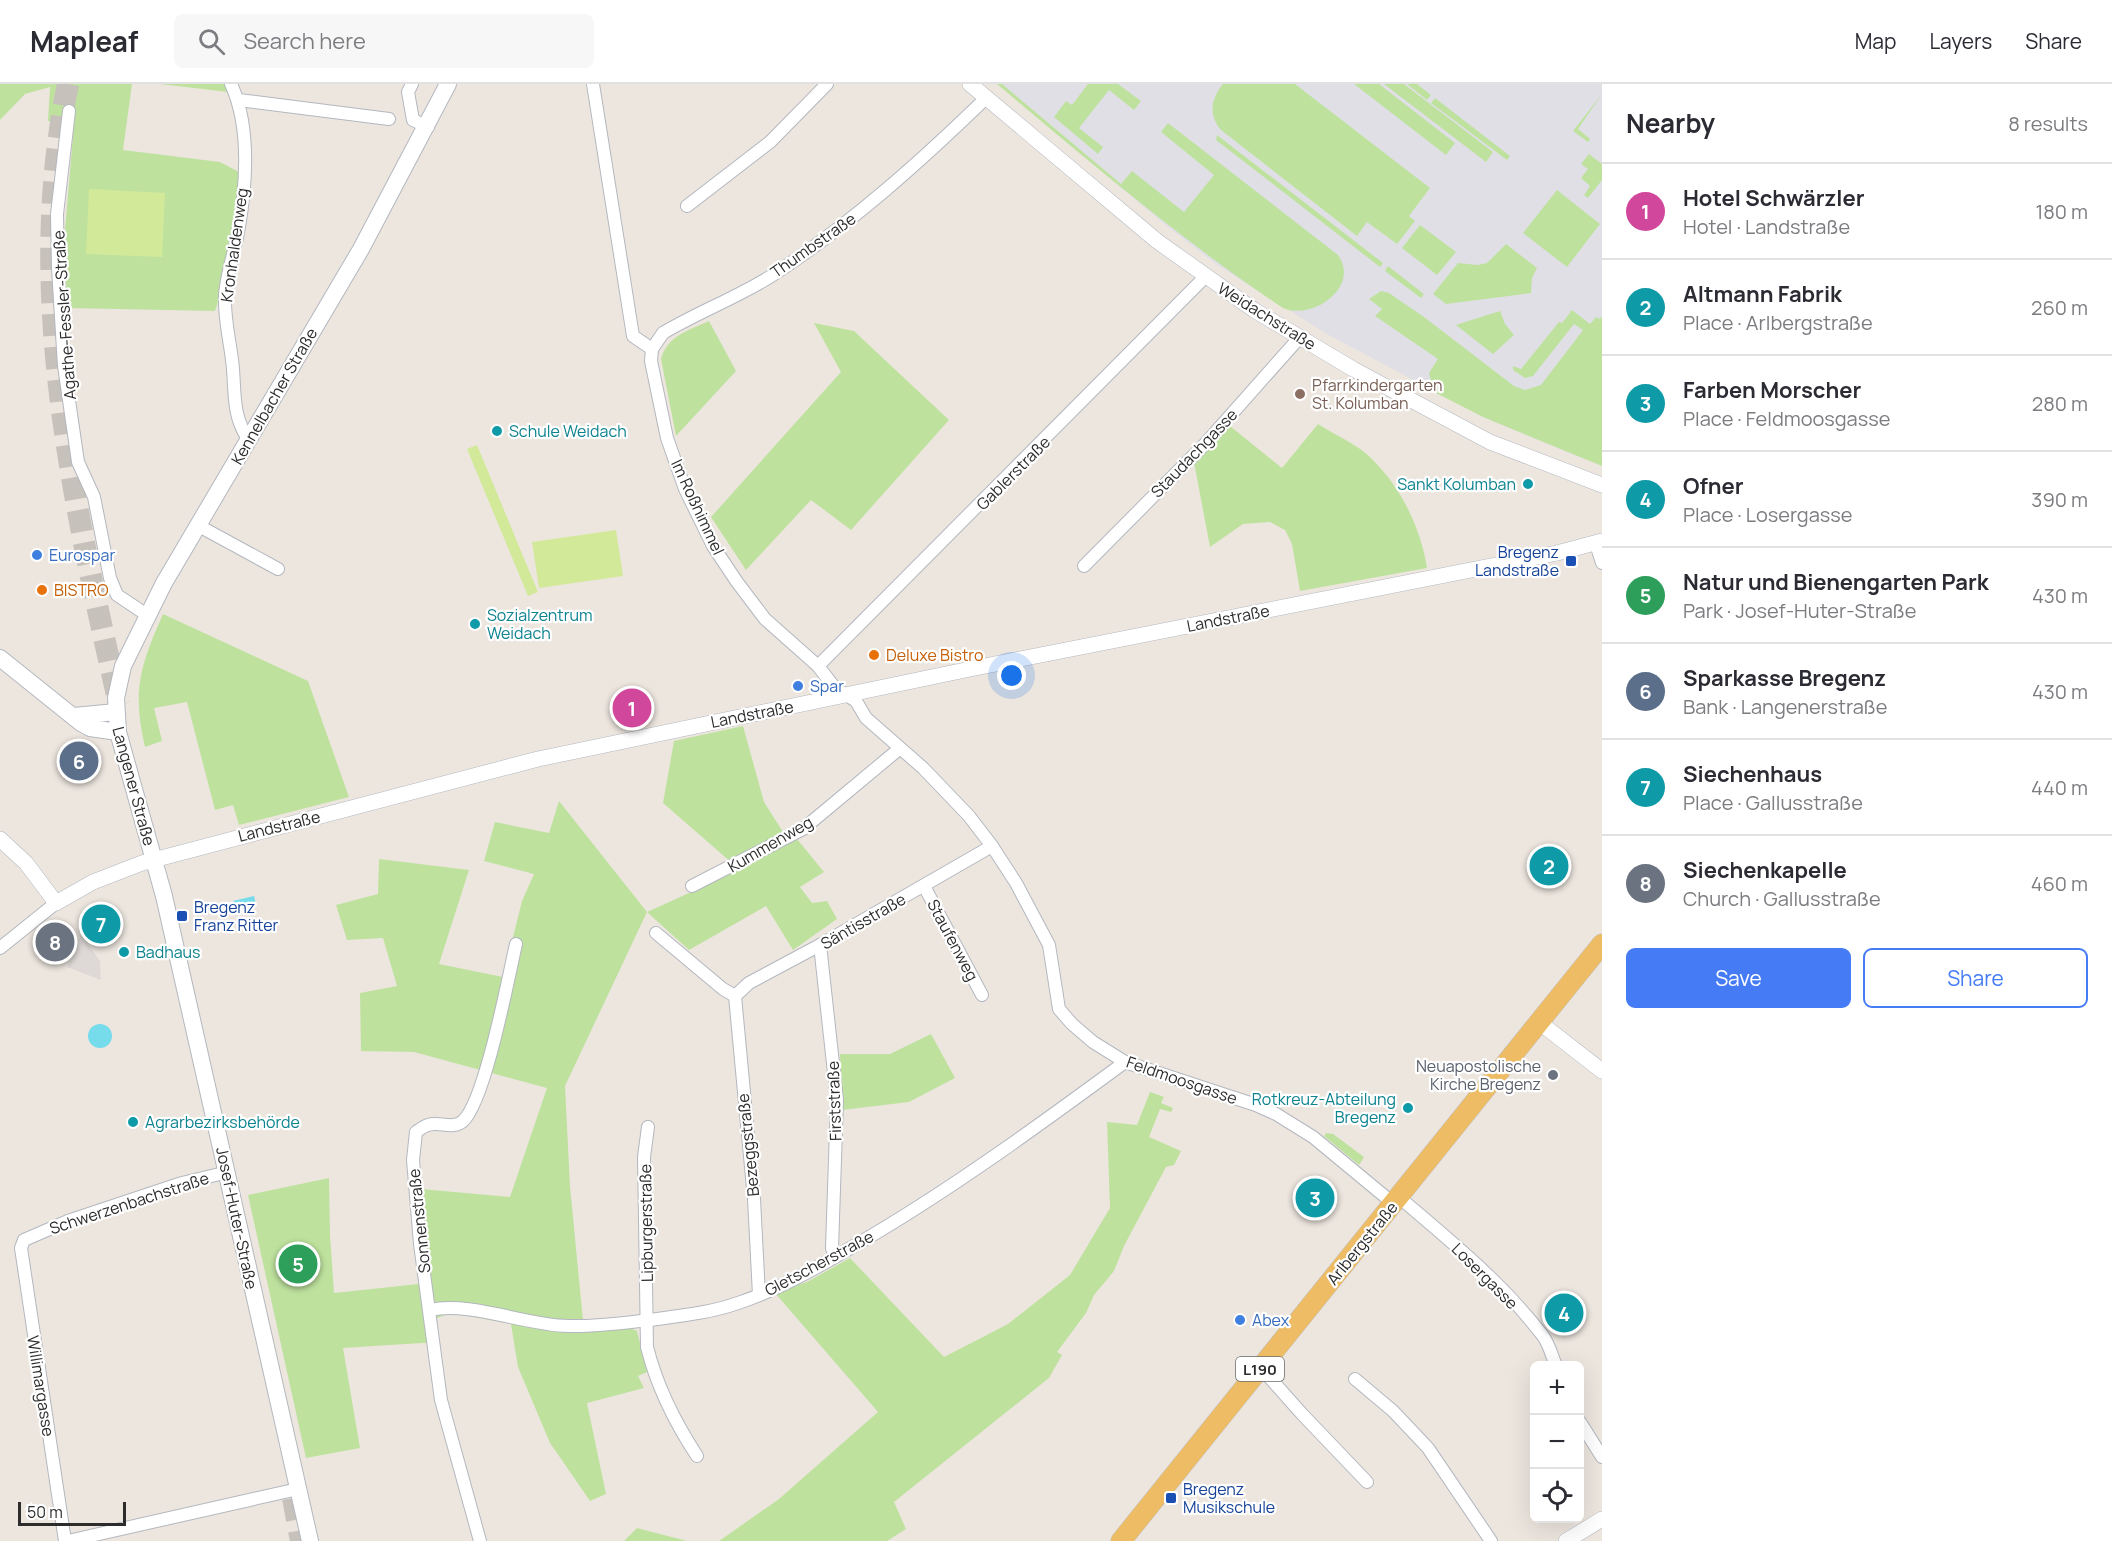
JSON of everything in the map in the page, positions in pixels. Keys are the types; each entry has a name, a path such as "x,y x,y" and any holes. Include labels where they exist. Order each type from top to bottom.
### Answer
{"main road":[{"name":"Kennelbacher Straße","path":"116,712 117,690 123,666 147,615 361,249 428,127 448,84"},
{"path":"0,658 90,728 118,732"},
{"path":"74,716 116,712"},
{"name":"Langener Straße","path":"116,712 118,732 154,860"},
{"name":"Josef-Huter-Straße","path":"154,860 228,1172 310,1541"},
{"name":"Arlbergstraße","path":"1121,1541 1396,1200 1546,1027 1602,944"}],"street":[{"name":"Kronhaldenweg","path":"231,84 239,100 243,146 242,194 238,232 225,294 225,328 231,355 237,422 248,439"},
{"path":"412,84 408,92 413,120 428,127"},
{"path":"593,84 633,336 652,349"},
{"path":"687,206 770,142 827,84"},
{"name":"Weidachstraße","path":"970,84 1157,241 1205,277 1300,337 1409,400 1490,442 1602,485"},
{"name":"Thumbstraße","path":"652,349 663,333 774,274 842,227 902,179 986,98"},
{"path":"239,100 389,119"},
{"name":"Agathe-Fessler-Straße","path":"69,111 57,214 64,366 78,462 94,496 111,578 117,595 147,615"},
{"name":"Gablerstraße","path":"818,666 1205,277"},
{"name":"Staudachgasse","path":"1084,566 1206,443 1300,337"},
{"name":"Im Roßhimmel","path":"652,349 653,382 666,438 686,489 713,546 765,618 818,666 835,688 845,694"},
{"path":"199,526 278,569"},
{"path":"1599,543 1602,564"},
{"name":"Landstraße","path":"56,903 122,869 497,768 845,694 1599,543"},
{"name":"Feldmoosgasse","path":"845,694 856,701 866,717 899,749 923,768 969,816 992,846 1016,883 1050,945 1059,1009 1093,1042 1125,1062 1256,1105 1276,1114 1313,1137 1396,1200"},
{"name":"Kummenweg","path":"692,886 803,829 899,749"},
{"path":"0,839 26,863 56,903 0,948"},
{"name":"Säntisstraße","path":"735,996 749,982 820,945 992,846"},
{"name":"Staufenweg","path":"924,886 982,995"},
{"path":"656,933 723,990 735,996"},
{"name":"Sonnenstraße","path":"480,1541 441,1400 413,1160 416,1132 427,1125 461,1123 470,1113 482,1082 516,944"},
{"name":"Firststraße","path":"820,945 837,1100 832,1248 835,1257"},
{"name":"Bezeggstraße","path":"735,996 754,1199 759,1295"},
{"path":"1546,1027 1602,1071"},
{"name":"Gletscherstraße","path":"430,1310 449,1306 499,1317 568,1326 648,1320 707,1311 759,1295 804,1275 972,1172 1125,1062"},
{"name":"Lipburgerstraße","path":"648,1126 644,1157 647,1347 654,1375 675,1425 697,1456"},
{"name":"Schwerzenbachstraße","path":"31,1236 182,1183 228,1172"},
{"name":"Losergasse","path":"1396,1200 1497,1286 1545,1337 1554,1361"},
{"name":"Willimargasse","path":"31,1236 24,1240 21,1248 66,1541"},
{"path":"1261,1368 1367,1482"},
{"path":"1355,1379 1393,1412 1428,1448 1491,1541"},
{"path":"1584,1428 1602,1457"},
{"path":"66,1541 298,1489"},
{"path":"1566,1541 1602,1519"}],"shaded area":[{"path":"997,84 1602,84 1602,436 1584,459 1483,417 1325,333 1216,264 1168,227"},
{"path":"81,934 100,961 101,980 67,967"}],"green space":[{"path":"0,84 132,84 123,150 220,162 239,172 239,186 225,279 215,311 66,308 65,229 74,125 48,121 50,87 25,94 0,120"},
{"path":"160,84 225,84 228,92"},
{"path":"997,84 1002,84 1121,184 1132,171 1184,212 1214,175 1161,132 1168,123 1338,255 1343,267 1343,279 1338,289 1330,298 1307,310 1295,311 1283,308 1173,228"},
{"path":"1088,84 1118,84 1141,101 1134,110 1109,90 1079,128 1103,147 1098,154 1054,117 1066,101 1072,105"},
{"path":"1223,84 1295,84 1430,188 1409,216 1415,221 1397,244 1367,222 1357,236 1221,130 1214,118 1213,107 1216,95"},
{"path":"1354,84 1379,84 1455,143 1446,155"},
{"path":"1384,84 1404,84 1493,152 1486,162"},
{"path":"1407,84 1417,84 1431,95 1427,100"},
{"path":"1602,94 1578,129 1590,139 1588,142 1573,131"},
{"path":"1435,98 1510,156 1507,160 1431,103"},
{"path":"1217,135 1383,263 1380,267 1216,140"},
{"path":"1589,154 1602,164 1602,180 1588,198 1584,195 1590,186 1581,178 1588,169 1581,164"},
{"path":"89,189 165,193 162,257 86,254"},
{"path":"1557,190 1600,224 1567,267 1523,233"},
{"path":"1420,225 1456,252 1437,275 1402,248"},
{"path":"1506,244 1537,268 1532,278 1531,293 1446,304 1433,294 1458,263 1478,265 1487,263"},
{"path":"1388,266 1424,294 1421,298 1385,271"},
{"path":"1381,291 1389,293 1424,317 1514,386 1525,390 1541,385 1583,330 1574,324 1533,376 1525,378 1513,370 1513,366 1521,369 1559,322 1562,323 1572,310 1590,324 1596,317 1600,319 1602,316 1602,466 1483,417 1434,392 1429,373 1438,359 1375,316 1382,309 1369,299"},
{"path":"1500,311 1505,324 1514,335 1493,354 1456,325"},
{"path":"709,321 736,371 676,436 661,359 664,351 674,339"},
{"path":"814,323 854,331 949,420 851,530 811,500 746,570 711,517 841,372"},
{"path":"1318,424 1354,445 1383,471 1401,496 1415,524 1427,568 1300,591 1292,544 1285,530 1270,522 1243,524 1210,547 1194,462 1230,426 1282,468"},
{"path":"477,445 538,592 528,596 467,449"},
{"path":"616,530 623,576 539,588 532,542"},
{"path":"163,614 308,681 349,797 239,825 233,805 215,810 187,702 154,708 162,741 145,747 139,710 140,679"},
{"path":"743,726 764,802 790,843 797,839 824,872 800,887 812,903 827,901 837,919 793,950 766,906 689,950 647,912 740,870 663,803 674,741"},
{"path":"559,801 647,912 565,1086 570,1186 584,1331 630,1328 637,1331 647,1372 638,1376 644,1388 587,1403 606,1494 590,1501 550,1443 518,1367 511,1324 451,1313 437,1318 438,1342 343,1348 360,1448 306,1458 248,1195 329,1178 334,1293 428,1283 421,1189 510,1197 547,1088 414,1052 361,1051 360,993 397,986 383,938 347,940 336,905 378,894 379,859 469,870 439,964 503,977 522,901 534,874 484,861 495,822 549,833"},
{"path":"931,1034 955,1078 909,1102 842,1110 840,1054 890,1054"},
{"path":"1150,1092 1164,1097 1161,1103 1173,1108 1171,1112 1160,1109 1149,1137 1181,1151 1174,1165 1166,1167 1124,1246 1114,1271 1094,1295 1086,1313 1057,1352 1062,1355 1049,1378 894,1502 906,1529 887,1541 719,1541 779,1499 878,1412 775,1293 807,1282 850,1258 944,1357 1008,1324 1070,1275 1110,1208 1107,1122 1137,1125"},
{"path":"1326,1133 1333,1134 1364,1157 1359,1165 1324,1136"},
{"path":"637,1528 687,1541 624,1541"}],"water":[{"path":"254,896 256,905 236,910 233,901"},
{"path":"100,1024 105,1025 111,1031 111,1041 105,1047 100,1048 95,1047 89,1041 88,1036 89,1031 95,1025"}],"tunnel":[{"path":"68,84 56,162 51,240 53,318 60,396 71,473 119,704"},
{"path":"293,1498 301,1541"}],"place":[{"name":"Pfarrkindergarten St. Kolumban","path":"1300,394"},
{"name":"Schule Weidach","path":"497,431"},
{"name":"Sankt Kolumban","path":"1528,484"},
{"name":"Eurospar","path":"37,555"},
{"name":"Bregenz Landstraße","path":"1571,561"},
{"name":"BISTRO","path":"42,590"},
{"name":"Sozialzentrum Weidach","path":"475,624"},
{"name":"Deluxe Bistro","path":"874,655"},
{"name":"Spar","path":"798,686"},
{"name":"Hotel Schwärzler","path":"632,708"},
{"name":"Sparkasse Bregenz","path":"79,761"},
{"name":"Altmann Fabrik","path":"1549,866"},
{"name":"Bregenz Franz Ritter","path":"182,916"},
{"name":"Siechenhaus","path":"101,924"},
{"name":"Siechenkapelle","path":"55,942"},
{"name":"Badhaus","path":"124,952"},
{"name":"Neuapostolische Kirche Bregenz","path":"1553,1075"},
{"name":"Rotkreuz-Abteilung Bregenz","path":"1408,1108"},
{"name":"Agrarbezirksbehörde","path":"133,1122"},
{"name":"Farben Morscher","path":"1315,1198"},
{"name":"Natur und Bienengarten Park","path":"298,1264"},
{"name":"Ofner","path":"1564,1313"},
{"name":"Abex","path":"1240,1320"},
{"name":"Bregenz Musikschule","path":"1171,1498"}]}
